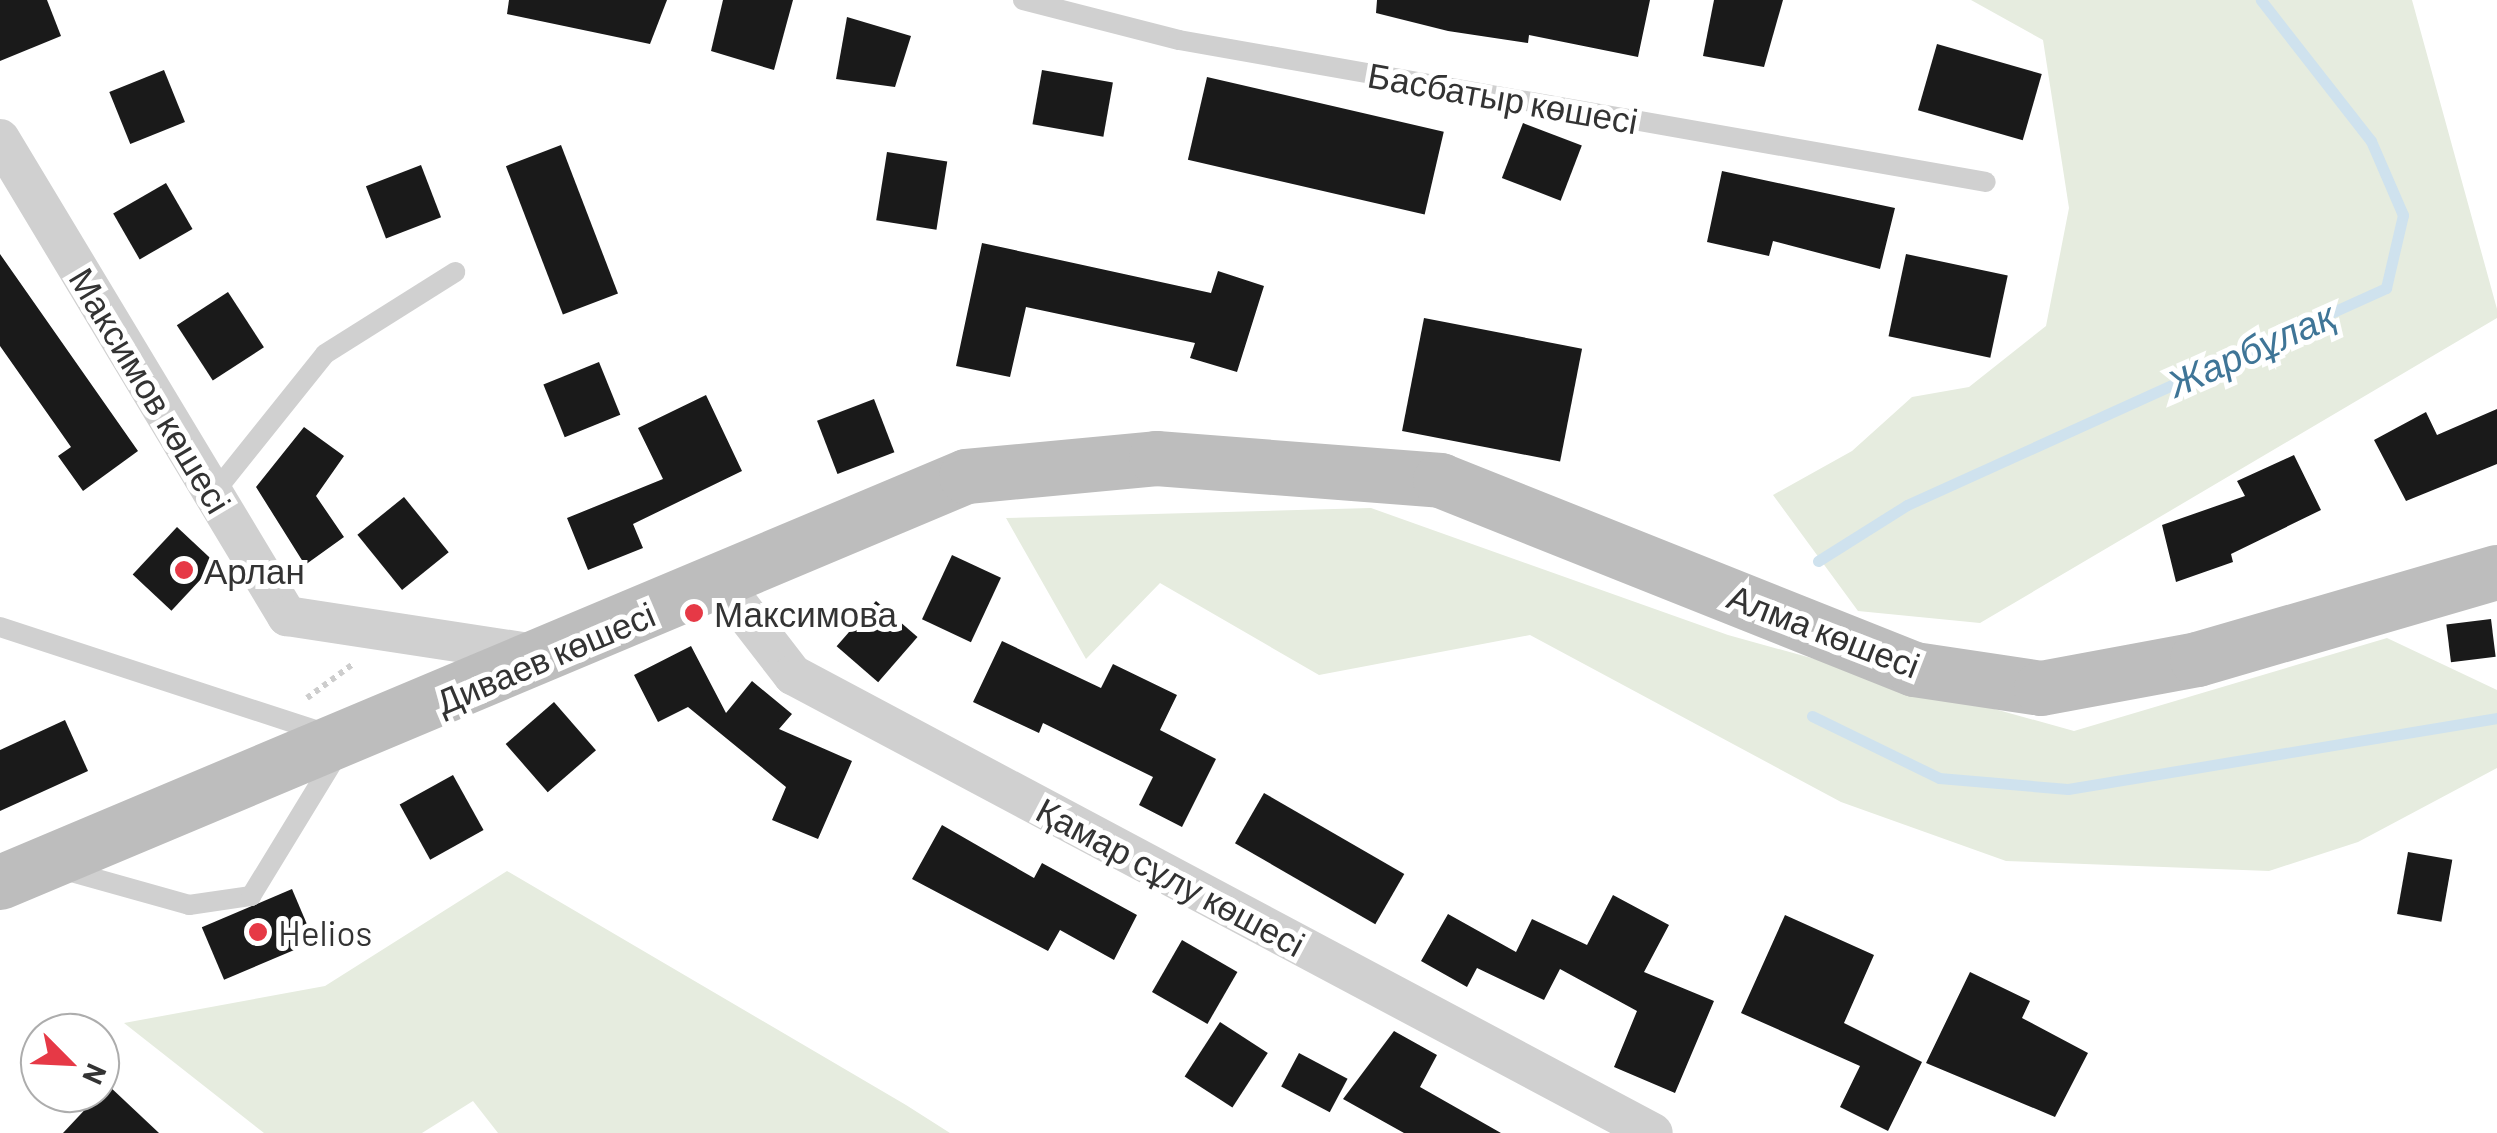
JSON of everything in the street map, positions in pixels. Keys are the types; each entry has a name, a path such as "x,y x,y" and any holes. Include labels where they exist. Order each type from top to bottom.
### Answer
{"street":[{"name":"Максимов көшесі","path":"0,139 287,616 552,656"},
{"name":"Диваев көшесі","path":"22,873 552,656 966,476 1156,458 1276,467"},
{"name":"Алма көшесі","path":"1276,467 1440,480 1914,669 2041,688 2198,659 2497,572"},
{"name":"Қамар сұлу көшесі","path":"721,582 793,675 1653,1133"}],"lane":[{"name":"Басбатыр көшесі","path":"1022,0 1179,40 1986,182"},
{"path":"213,494 325,354 455,272"},
{"path":"5,636 347,740 250,896 189,905 22,873"}],"path":[{"path":"280,719 393,632"}],"shaded area":[{"path":"1971,0 2412,0 2497,309 2497,318 1980,623 1858,611 1773,495 1852,451 1912,397 1969,387 2046,326 2069,208 2043,40"},
{"path":"1371,508 1728,635 2074,731 2387,638 2497,690 2497,768 2358,842 2269,871 2006,861 1841,802 1530,635 1319,675 1160,583 1086,659 1006,518"},
{"path":"507,871 950,1133 498,1133 473,1101 422,1133 264,1133 124,1023 325,986"}],"building":[{"path":"0,0 47,0 61,36 0,61"},
{"path":"509,0 667,0 650,44 507,14"},
{"path":"723,0 793,0 774,70 711,51"},
{"path":"1377,0 1650,0 1638,57 1529,35 1528,43 1448,31 1376,13"},
{"path":"1714,0 1783,0 1764,67 1703,56"},
{"path":"847,17 911,36 895,87 836,79"},
{"path":"1937,44 2042,74 2023,140 1918,110"},
{"path":"164,70 185,122 130,144 109,92"},
{"path":"1042,70 1113,83 1103,137 1032,124"},
{"path":"1207,77 1444,132 1425,214 1188,160"},
{"path":"1523,123 1582,146 1561,201 1502,178"},
{"path":"561,145 618,293 563,315 506,166"},
{"path":"887,152 947,162 936,230 876,220"},
{"path":"421,165 441,217 386,238 366,186"},
{"path":"1722,171 1895,208 1880,269 1773,241 1769,256 1707,242"},
{"path":"166,183 193,229 140,259 113,214"},
{"path":"982,243 1211,293 1218,271 1264,286 1237,372 1190,358 1195,343 1026,307 1010,377 956,366"},
{"path":"0,254 138,451 83,491 58,456 71,447 0,346"},
{"path":"1906,254 2008,276 1990,358 1889,336"},
{"path":"228,292 264,347 213,381 177,325"},
{"path":"1424,318 1582,349 1560,462 1402,431"},
{"path":"599,362 620,415 565,437 543,384"},
{"path":"706,395 742,471 633,524 643,548 588,570 567,518 663,479 638,428"},
{"path":"874,399 894,452 837,474 817,421"},
{"path":"2497,409 2497,464 2406,501 2374,440 2426,412 2437,435"},
{"path":"304,427 344,456 316,496 344,537 305,565 256,487"},
{"path":"2294,455 2321,510 2231,554 2233,562 2176,582 2162,525 2245,496 2237,481"},
{"path":"404,497 449,552 402,590 357,535"},
{"path":"177,527 216,563 171,611 133,575"},
{"path":"952,555 1001,578 971,642 922,619"},
{"path":"876,601 918,637 878,682 837,646"},
{"path":"2491,619 2496,657 2451,662 2446,624"},
{"path":"1002,641 1101,688 1113,664 1177,695 1160,730 1216,759 1182,827 1139,805 1153,777 1043,723 1039,733 973,702"},
{"path":"691,646 726,713 752,681 792,714 779,729 852,761 818,839 772,820 786,787 688,707 658,722 634,675"},
{"path":"554,702 596,750 548,792 506,744"},
{"path":"65,720 88,771 0,811 0,750"},
{"path":"453,775 484,830 430,860 400,805"},
{"path":"1264,793 1404,874 1375,924 1235,843"},
{"path":"942,825 1034,878 1042,863 1137,915 1114,960 1060,930 1048,951 912,879"},
{"path":"2408,852 2452,860 2441,922 2397,914"},
{"path":"292,889 314,941 224,980 202,927"},
{"path":"1613,895 1669,925 1644,972 1714,1001 1675,1093 1614,1067 1637,1011 1560,969 1544,1000 1477,968 1467,987 1421,961 1448,914 1516,952 1532,919 1587,945"},
{"path":"1785,915 1874,955 1844,1023 1922,1062 1888,1131 1840,1107 1860,1066 1741,1013"},
{"path":"1182,940 1237,972 1207,1024 1152,992"},
{"path":"1970,972 2030,1001 2022,1018 2088,1053 2055,1117 1926,1063"},
{"path":"1220,1022 1268,1053 1232,1108 1185,1077"},
{"path":"1394,1031 1437,1055 1420,1087 1501,1133 1404,1133 1343,1099"},
{"path":"1299,1053 1348,1079 1330,1112 1281,1087"},
{"path":"120,1096 159,1133 63,1133 82,1113 120,1113"}],"waterway":[{"name":"Жарбұлақ","path":"1818,561 1907,505 2386,288 2403,215 2371,141 2261,0"},
{"name":"Жарбұлақ","path":"1812,716 1939,778 2068,789 2497,718"}],"place":[{"name":"Арлан","path":"184,570"},
{"name":"Максимова","path":"694,613"},
{"name":"Helios","path":"258,932"}]}
